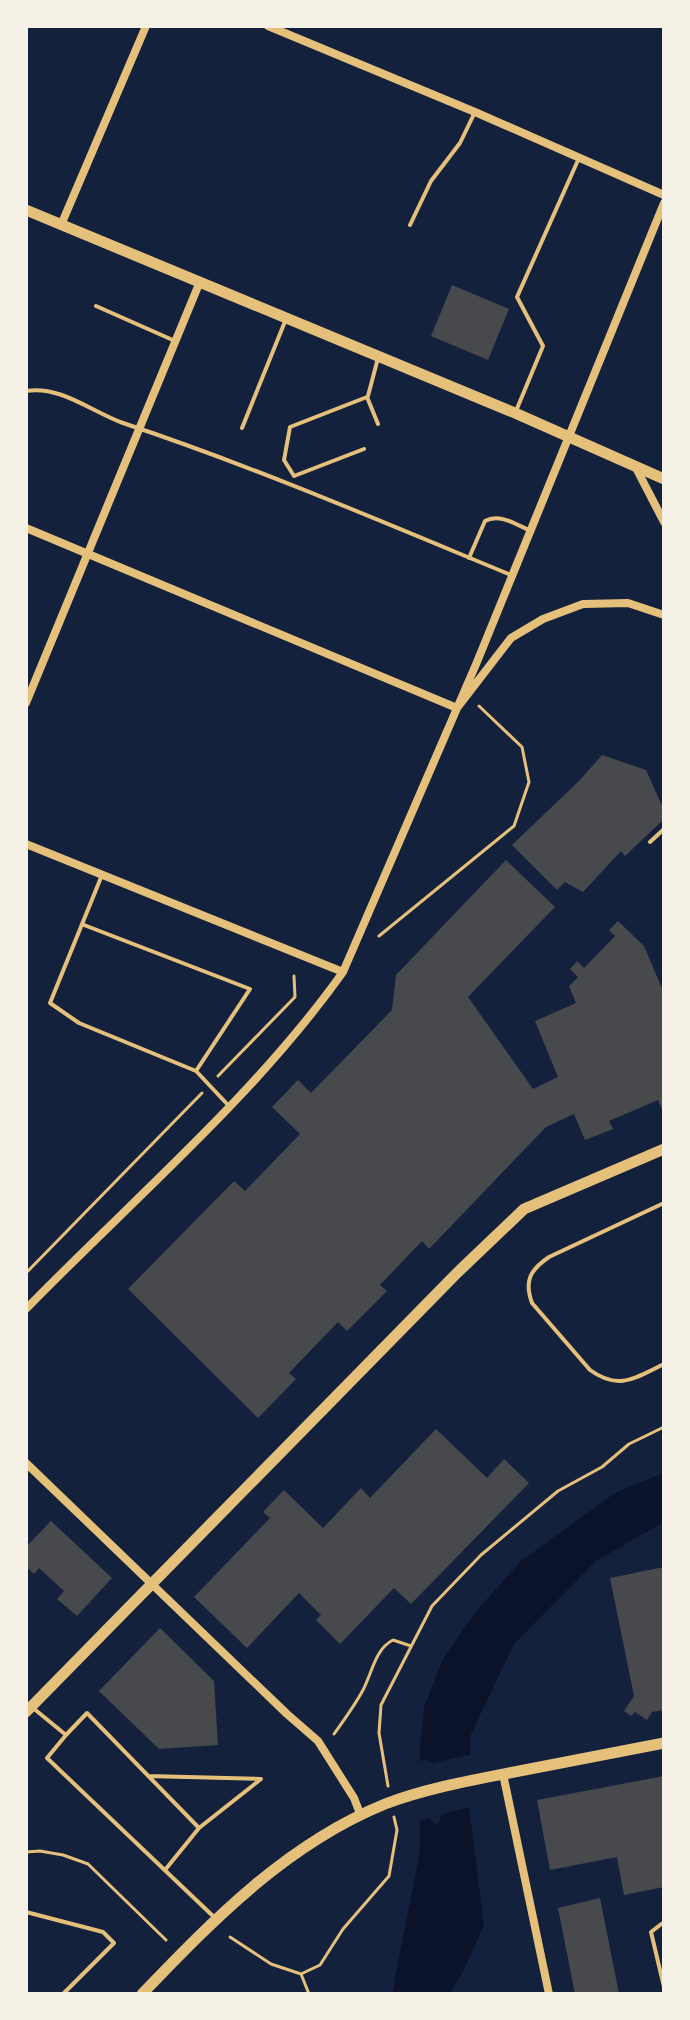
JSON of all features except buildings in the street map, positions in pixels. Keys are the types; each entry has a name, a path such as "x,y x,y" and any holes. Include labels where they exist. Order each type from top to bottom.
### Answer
{"street":[{"path":"61,225 146,26"},
{"path":"268,26 664,195"},
{"path":"26,1309 229,1106 343,972 531,531 664,203"},
{"path":"26,210 570,436 664,479"},
{"path":"26,703 199,284"},
{"path":"635,465 664,522"},
{"path":"26,528 457,708"},
{"path":"457,708 511,638 543,619 583,604 628,603 664,615"},
{"path":"26,844 343,972"},
{"path":"29,1709 458,1272 524,1209 664,1149"},
{"path":"26,1463 318,1741 355,1800 361,1816"},
{"path":"142,1994 216,1918 283,1861 361,1816 388,1804 479,1777 664,1743"},
{"path":"503,1774 549,1994"}],"lane":[{"path":"410,225 431,181 460,143 475,112"},
{"path":"515,413 543,346 517,297 579,158"},
{"path":"96,306 175,341"},
{"path":"242,428 286,319"},
{"path":"378,424 367,397 379,356"},
{"path":"26,391 40,388 74,400 122,422 289,484 512,576"},
{"path":"294,476 284,460 290,427 367,397"},
{"path":"289,484 294,476 364,449"},
{"path":"469,558 485,521 491,518 505,520 531,531"},
{"path":"650,842 664,829"},
{"path":"102,875 50,1003 79,1023 196,1071 229,1106"},
{"path":"84,925 250,989 196,1071"},
{"path":"664,1203 549,1257 530,1275 527,1289 532,1303 599,1377 611,1382 625,1381 664,1364"},
{"path":"29,1709 66,1735"},
{"path":"199,1828 87,1713 47,1758 216,1918"},
{"path":"148,1776 261,1779 199,1828 165,1870"},
{"path":"26,1912 103,1932 114,1943 63,1994"},
{"path":"664,1922 651,1932 664,1987"}],"path":[{"path":"379,936 514,826 529,782 522,747 479,706"},
{"path":"26,1273 295,997 294,976"},
{"path":"389,1792 379,1733 381,1705 432,1606 481,1555 558,1491 602,1467 629,1444 664,1427"},
{"path":"334,1734 362,1692 379,1652 393,1640 411,1646"},
{"path":"230,1937 271,1964 301,1974 320,1965 343,1929 389,1876 397,1830 388,1804"},
{"path":"26,1852 63,1855 88,1864 166,1940"},
{"path":"301,1974 309,1994"}],"water":[{"path":"664,1473 664,1522 596,1561 514,1644 471,1734 469,1807 484,1925 463,1972 449,1994 392,1994 420,1851 420,1750 424,1707 444,1657 478,1609 521,1561 615,1493"}],"pier":[{"path":"473,1754 473,1806 442,1814 438,1824 429,1818 416,1823 416,1769 420,1762 425,1759 432,1763"}]}
